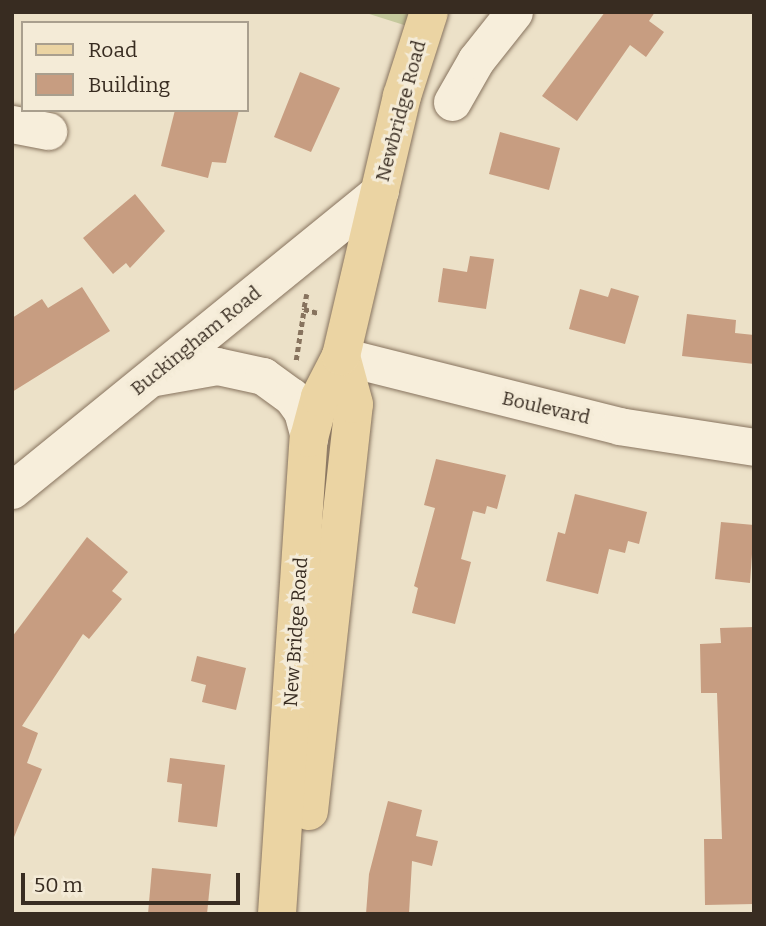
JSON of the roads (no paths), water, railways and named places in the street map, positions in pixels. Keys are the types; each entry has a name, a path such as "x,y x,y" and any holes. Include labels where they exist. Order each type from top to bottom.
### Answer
{"main road":[{"name":"Newbridge Road","path":"380,191 426,22"},
{"name":"New Bridge Road","path":"277,914 309,438 320,397 341,356 380,191"},
{"name":"New Bridge Road","path":"298,914 354,404 341,356"}],"street":[{"path":"452,102 476,60 514,12"},
{"path":"12,124 48,131"},
{"name":"Buckingham Road","path":"12,490 380,191"},
{"name":"Boulevard","path":"341,356 619,426 754,447"},
{"path":"150,378 217,366 263,376 291,396 302,411 309,438"}]}
